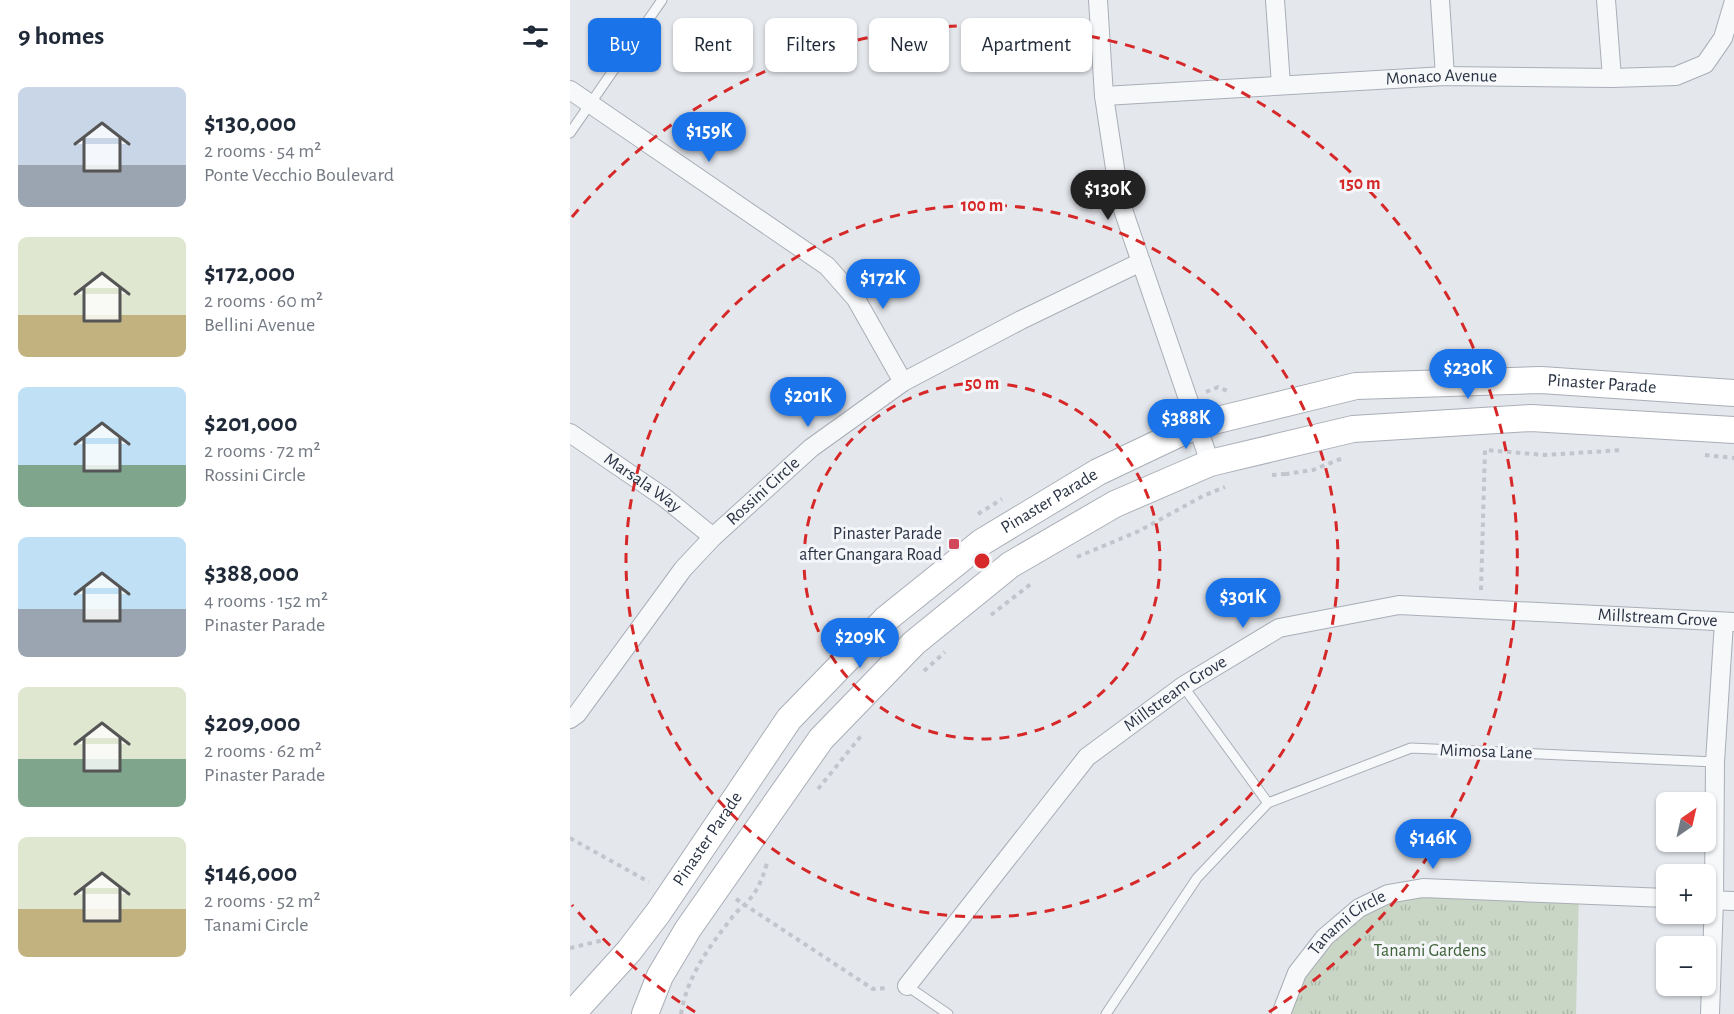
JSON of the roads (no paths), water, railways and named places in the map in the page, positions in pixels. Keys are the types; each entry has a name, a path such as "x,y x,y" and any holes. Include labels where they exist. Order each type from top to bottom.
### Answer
{"main road":[{"name":"Pinaster Parade","path":"572,1014 629,951 658,913 789,719 886,619 982,542 1098,472 1197,425 1356,386 1541,380 1734,393"},
{"name":"Pinaster Parade","path":"645,1014 660,976 688,929 821,740 914,644 1010,565 1115,504 1210,463 1353,429 1530,418 1734,430"}],"street":[{"path":"1098,0 1104,96 1120,201 1210,463"},
{"path":"1275,0 1281,85"},
{"path":"1440,0 1445,76"},
{"path":"1606,0 1612,78"},
{"name":"Monaco Avenue","path":"1104,96 1445,76 1612,78 1676,76 1705,64 1723,38 1734,1"},
{"path":"570,90 827,266 856,299 903,382"},
{"name":"Rossini Circle","path":"570,719 577,714 683,569 713,537 811,448 903,382 1021,320 1141,262"},
{"name":"Marsala Way","path":"570,434 665,498 713,537"},
{"name":"Millstream Grove","path":"907,986 1087,757 1183,686 1279,628 1399,605 1729,622"},
{"path":"1711,864 1715,762 1729,622"},
{"name":"Tanami Circle","path":"1281,1014 1297,973 1325,937 1359,908 1388,894 1423,888 1656,898"},
{"path":"1716,900 1734,901"},
{"path":"1709,924 1710,1014"}],"lane":[{"path":"570,133 662,0"},
{"path":"1183,686 1268,803"},
{"name":"Mimosa Lane","path":"1106,1014 1197,878 1268,803 1411,748 1715,762"},
{"path":"907,986 948,1014"}],"place":[{"name":"Pinaster Parade after Gnangara Road","path":"954,544"}],"park label":[{"name":"Tanami Gardens","path":"1430,951"}]}
